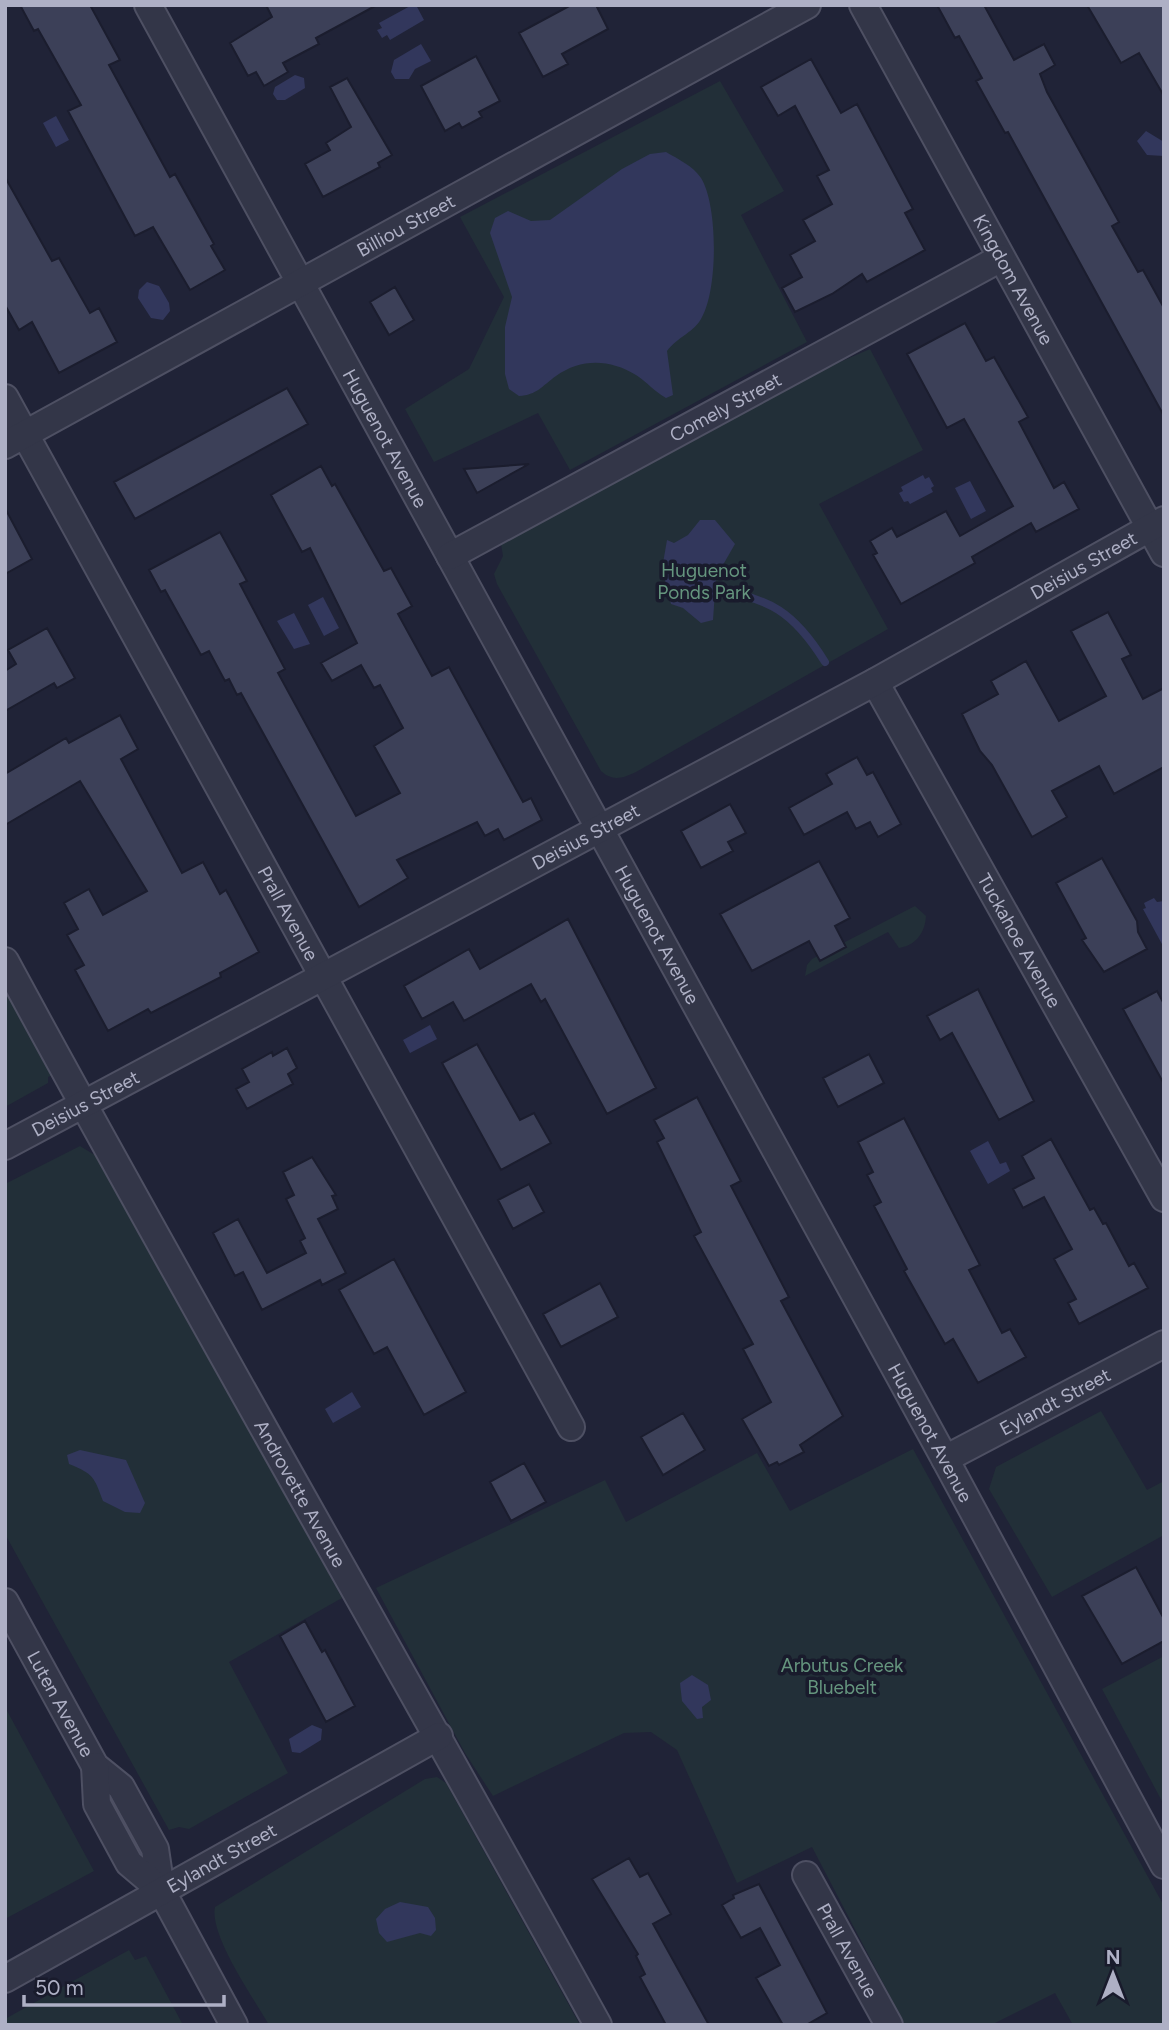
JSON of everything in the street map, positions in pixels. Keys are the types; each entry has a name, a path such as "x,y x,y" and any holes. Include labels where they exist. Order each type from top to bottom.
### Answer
{"street":[{"name":"Billiou Street","path":"15,440 807,5"},
{"name":"Kingdom Avenue","path":"863,5 1001,258 1157,524 1164,553"},
{"name":"Huguenot Avenue","path":"156,8 300,283 945,1459 1164,1865"},
{"name":"Comely Street","path":"450,556 1001,258"},
{"name":"Prall Avenue","path":"5,398 15,440 321,977 571,1427"},
{"name":"Deisius Street","path":"5,1146 874,682 1157,524"},
{"name":"Tuckahoe Avenue","path":"874,682 1164,1198"},
{"name":"Androvette Avenue","path":"5,961 598,2025"},
{"name":"Eylandt Street","path":"945,1459 1164,1344"},
{"name":"Luten Avenue","path":"5,1602 95,1766 97,1804 129,1863 161,1891 234,2025"},
{"name":"Eylandt Street","path":"5,1979 439,1736"},
{"name":"Prall Avenue","path":"806,1875 889,2025"}],"green space":[{"path":"720,81 784,191 741,215 807,342 570,470 538,413 434,462 405,409 469,369 504,297 460,217"},
{"name":"Huguenot Ponds Park","path":"870,349 923,450 819,504 888,629 636,772 618,778 605,774 497,584 494,574 503,556 501,544 803,378"},
{"path":"915,906 926,916 922,933 910,944 899,948 888,932 805,976 807,965 812,959"},
{"path":"5,981 55,1074 48,1077 48,1083 5,1107"},
{"path":"80,1146 93,1154 101,1152 342,1598 229,1662 288,1773 189,1829 179,1827 169,1830 5,1534 5,1184"},
{"path":"1101,1411 1147,1490 1164,1481 1164,1535 1052,1597 989,1489 996,1467"},
{"name":"Arbutus Creek Bluebelt","path":"913,1449 1164,1906 1164,2025 1073,2025 1055,1993 991,2025 905,2025 812,1847 737,1883 677,1750 651,1732 624,1733 493,1796 465,1753 376,1588 605,1480 626,1522 757,1453 790,1511"},
{"path":"1164,1656 1164,1805 1102,1689"},
{"path":"5,1707 94,1871 5,1919"},
{"path":"437,1777 446,1783 580,2025 269,2025 225,1950 215,1919 215,1907 425,1779"},
{"path":"129,1950 135,1960 146,1956 183,2025 5,2025 5,2019"}],"water":[{"path":"416,5 424,20 390,40 387,35 382,38 377,30 382,28 379,23"},
{"path":"421,44 431,61 415,69 409,79 395,79 391,72 394,60"},
{"path":"295,75 304,78 305,88 285,100 277,100 273,94 275,87"},
{"path":"56,116 69,140 56,147 43,123"},
{"path":"1146,131 1164,142 1164,156 1147,155 1137,141"},
{"path":"666,152 690,166 701,178 711,207 714,247 711,287 702,317 695,327 667,351 673,395 666,398 626,370 596,363 575,366 535,392 519,396 509,389 505,374 505,327 512,297 490,233 495,218 508,211 531,221 550,220 622,169 650,154"},
{"path":"147,282 159,286 169,303 170,311 163,320 151,318 138,298 139,290"},
{"path":"923,475 925,479 929,477 934,486 931,488 933,492 910,504 908,501 904,502 899,493 903,491 901,487"},
{"path":"970,481 986,511 971,519 955,488"},
{"path":"700,520 715,520 735,544 716,577 713,620 701,623 683,608 671,604 662,569 667,540 674,543 688,535"},
{"path":"323,597 339,628 324,636 308,605"},
{"path":"294,613 310,644 294,649 277,621"},
{"path":"1154,898 1157,902 1164,901 1163,946 1143,909 1146,908 1144,903"},
{"path":"430,1025 437,1039 410,1053 403,1040"},
{"path":"988,1141 1000,1164 1006,1162 1010,1171 988,1184 970,1151"},
{"path":"352,1392 361,1407 333,1423 325,1409"},
{"path":"80,1450 126,1460 145,1503 140,1513 125,1512 103,1501 92,1477 69,1464 67,1455"},
{"path":"692,1675 708,1685 711,1700 702,1707 703,1718 697,1719 682,1701 680,1683"},
{"path":"312,1725 322,1729 321,1740 300,1753 292,1752 289,1739"},
{"path":"400,1902 428,1907 435,1918 436,1930 431,1936 420,1933 387,1942 379,1933 376,1919 385,1909"}],"building":[{"path":"20,5 90,5 120,60 109,65 170,177 175,174 214,244 211,246 225,270 190,290 153,227 135,236 68,111 81,105 38,29 34,31"},
{"path":"266,5 377,5 316,38 319,44 283,63 288,72 264,86 256,72 248,76 230,43 272,17"},
{"path":"571,5 596,5 608,29 562,54 568,64 543,77 519,33"},
{"path":"937,5 984,5 1014,60 1044,44 1055,65 1040,74 1047,92 1119,222 1112,226 1138,272 1143,270 1164,308 1164,416 1008,132 1005,133 976,81 982,78 959,36 955,38"},
{"path":"1087,5 1164,5 1164,96 1139,53 1121,63"},
{"path":"476,56 500,101 479,112 482,117 462,128 459,123 445,131 421,86"},
{"path":"811,59 841,113 857,104 913,209 905,213 925,250 867,282 862,274 832,294 795,312 782,288 802,277 790,255 815,241 803,220 832,204 817,176 829,170 795,106 778,116 761,87"},
{"path":"347,78 392,155 378,163 380,167 323,197 305,164 330,150 326,143 351,127 330,87"},
{"path":"5,177 52,261 59,258 90,313 99,308 117,342 59,373 32,322 19,330 5,305"},
{"path":"395,287 414,320 389,335 370,302"},
{"path":"965,323 986,361 994,357 1028,417 1019,422 1054,488 1064,482 1079,509 1036,532 1031,523 972,557 975,563 901,604 873,555 877,553 870,541 892,528 897,537 946,511 960,536 1013,506 964,419 947,428 907,354"},
{"path":"287,388 308,424 135,519 114,482"},
{"path":"529,464 477,493 464,469"},
{"path":"321,466 332,486 335,484 384,571 391,568 412,606 398,614 432,676 449,667 523,802 531,798 542,820 504,840 498,829 485,836 477,822 397,860 408,878 359,907 241,693 237,695 229,679 225,681 209,651 201,655 165,590 161,592 149,570 220,532 247,581 240,584 285,669 278,673 356,816 400,793 374,746 403,728 380,685 374,688 361,665 332,681 321,663 357,643 310,548 302,552 271,495"},
{"path":"5,508 32,559 5,574"},
{"path":"1108,612 1131,655 1122,659 1143,699 1164,688 1164,767 1114,794 1099,766 1052,791 1067,817 1032,837 992,765 980,751 962,714 998,694 991,681 1026,661 1059,721 1106,696 1071,631"},
{"path":"47,628 75,678 57,688 54,683 5,711 5,671 16,664 8,650"},
{"path":"120,715 138,749 121,759 182,873 203,862 220,894 226,890 259,952 220,973 221,977 151,1013 148,1009 108,1031 75,970 84,965 67,935 78,929 64,903 89,889 103,915 147,891 80,781 5,825 5,774 66,738 69,743"},
{"path":"857,757 867,775 873,772 901,824 878,837 870,822 856,829 847,812 804,835 789,808 832,784 826,774"},
{"path":"730,804 746,833 728,842 733,851 701,868 681,831"},
{"path":"1102,858 1137,921 1138,932 1147,949 1104,972 1082,940 1086,938 1056,883"},
{"path":"819,861 850,918 835,926 846,947 820,961 809,941 752,971 720,914"},
{"path":"568,919 656,1088 607,1114 545,999 541,1002 531,984 464,1021 453,1002 422,1019 404,986 469,949 480,969"},
{"path":"978,989 1034,1101 999,1120 952,1033 940,1040 927,1016"},
{"path":"1157,991 1164,1004 1164,1084 1123,1009"},
{"path":"477,1044 520,1120 534,1113 551,1143 501,1170 442,1063"},
{"path":"287,1048 297,1068 288,1074 293,1084 247,1109 236,1089 249,1082 242,1069 272,1052 273,1056"},
{"path":"869,1054 884,1083 838,1107 823,1078"},
{"path":"697,1097 741,1181 731,1186 789,1297 781,1301 843,1416 800,1445 804,1452 779,1465 777,1462 769,1466 742,1419 771,1402 743,1349 753,1344 694,1236 701,1232 657,1142 664,1138 654,1120"},
{"path":"904,1118 980,1265 969,1270 1002,1333 1010,1329 1026,1357 978,1383 953,1339 945,1344 904,1271 907,1269 874,1206 881,1202 867,1175 873,1172 858,1142"},
{"path":"1051,1139 1090,1210 1094,1208 1103,1224 1106,1223 1129,1266 1134,1263 1148,1288 1079,1324 1068,1303 1076,1299 1054,1259 1072,1249 1044,1197 1023,1208 1013,1189 1034,1178 1022,1156"},
{"path":"312,1157 336,1195 332,1196 338,1209 318,1219 346,1273 322,1285 320,1280 262,1310 243,1272 235,1276 213,1233 238,1219 267,1273 306,1253 300,1241 305,1238 286,1199 294,1195 283,1172"},
{"path":"529,1184 544,1212 513,1229 498,1200"},
{"path":"394,1259 466,1392 424,1415 387,1347 374,1354 339,1290"},
{"path":"600,1283 618,1317 561,1347 543,1314"},
{"path":"683,1413 705,1450 663,1475 641,1437"},
{"path":"524,1463 546,1502 511,1521 490,1482"},
{"path":"1136,1567 1164,1619 1164,1641 1122,1664 1082,1596"},
{"path":"305,1621 322,1652 325,1650 355,1706 326,1722 280,1636"},
{"path":"629,1858 640,1877 648,1873 671,1914 653,1924 709,2025 666,2025 640,1977 645,1974 636,1956 638,1954 592,1879"},
{"path":"759,1884 827,2013 806,2025 783,2025 756,1978 780,1965 760,1928 741,1938 722,1905 734,1898 733,1895"}],"waterway":[{"path":"713,589 750,597 779,610 802,631 825,662"}]}
